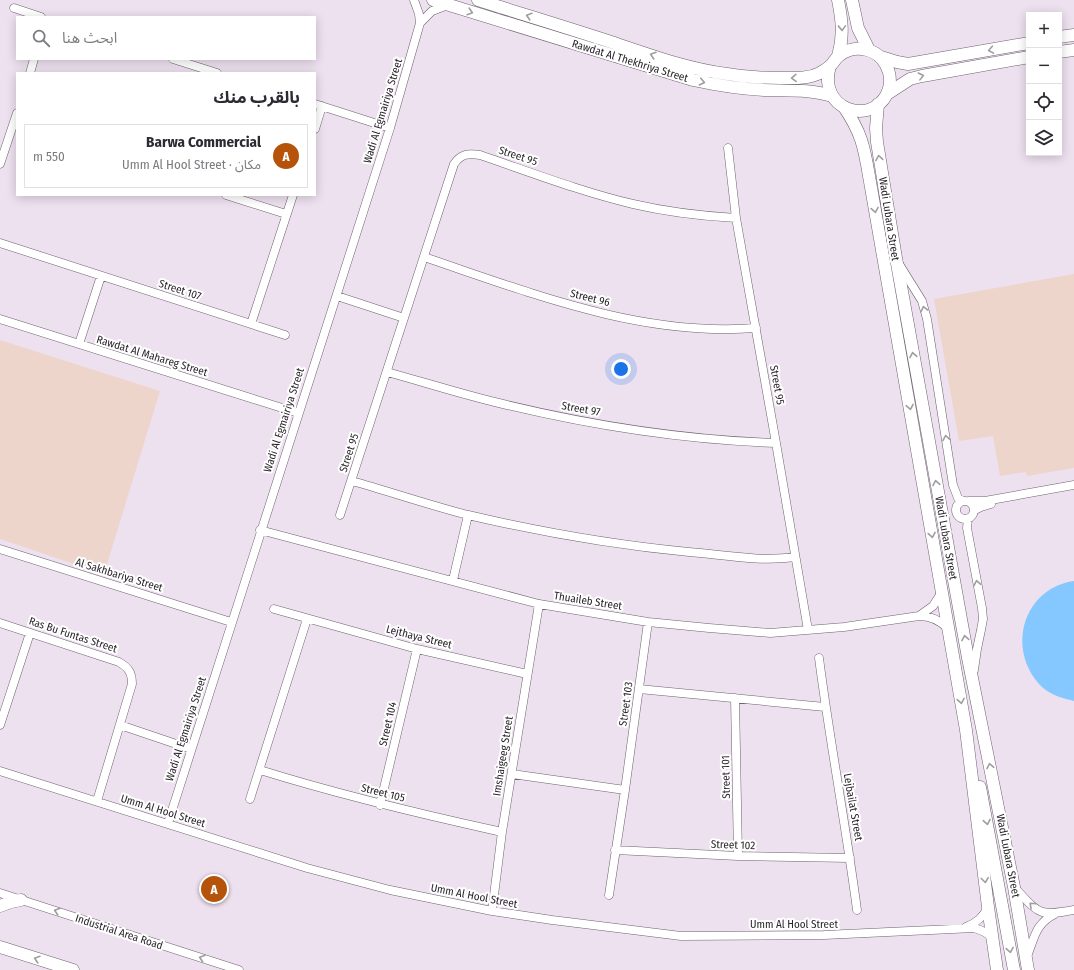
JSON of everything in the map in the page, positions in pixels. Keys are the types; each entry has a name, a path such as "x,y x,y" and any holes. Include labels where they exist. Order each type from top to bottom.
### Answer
{"street":[{"name":"Wadi Al Egmairiya Street","path":"168,823 260,530 337,296 390,128 420,22 420,14 414,0"},
{"name":"Rawdat Al Thekhriya Street","path":"433,0 693,80 728,87 762,90 812,91 832,96"},
{"name":"Rawdat Al Thekhriya Street","path":"478,0 659,58 726,74 764,78 798,78 808,77 819,73 830,66"},
{"path":"838,0 843,32 842,44 838,56 830,66 828,81 832,96 844,107 852,110 861,111 870,109 878,104 887,94 910,79 1026,58"},
{"path":"852,0 858,28 868,50"},
{"path":"420,22 432,11 448,5"},
{"path":"14,8 38,16"},
{"path":"1062,37 1074,35"},
{"path":"838,56 852,49 860,48 868,50 880,57 908,64 1026,44"},
{"path":"1062,52 1074,50"},
{"path":"880,57 886,64 889,71 890,78 887,94"},
{"path":"30,72 34,60"},
{"path":"176,60 214,72"},
{"name":"Wadi Lubara Street","path":"878,104 876,128 877,142 896,258 967,650 1014,887 1028,970"},
{"path":"316,122 319,105 390,128"},
{"name":"Wadi Lubara Street","path":"844,107 858,130 863,144 966,730 997,970"},
{"path":"0,164 15,127"},
{"name":"Street 95","path":"728,148 736,218 808,630"},
{"name":"Street 95","path":"340,515 454,164 458,158 471,153 480,155 634,205 706,216 736,218"},
{"path":"229,196 286,214"},
{"path":"251,324 293,196"},
{"name":"Street 107","path":"0,243 285,335"},
{"name":"Street 96","path":"424,257 543,297 640,321 690,328 740,330 756,328"},
{"path":"896,258 922,301 953,485 958,498 972,503 975,510"},
{"path":"79,344 101,276"},
{"path":"337,296 404,318"},
{"name":"Rawdat Al Mahareg Street","path":"0,319 298,413"},
{"name":"Street 97","path":"387,372 506,405 566,418 637,430 706,439 776,443"},
{"name":"Street 95","path":"352,481 468,515 572,536 654,549 760,559 795,557"},
{"path":"968,519 961,518 956,512 957,505 966,501 986,500 1074,485"},
{"path":"983,731 979,689 974,670 983,619 967,528 968,519 974,514 975,510 987,505 1074,490"},
{"path":"453,580 468,515"},
{"name":"Thuaileb Street","path":"260,530 453,580 538,604 648,622 770,633 844,627 927,616 943,623 948,629"},
{"name":"Al Sakhbariya Street","path":"0,549 231,622"},
{"path":"919,616 933,606 942,592"},
{"name":"Imshaigeeg Street","path":"492,911 502,832 538,604"},
{"name":"Lejthaya Street","path":"274,609 417,649 527,674"},
{"path":"250,799 307,619"},
{"name":"Ras Bu Funtas Street","path":"0,622 119,662 129,670 132,677 132,684 97,801"},
{"name":"Street 103","path":"609,895 648,622"},
{"path":"0,725 30,633"},
{"name":"Street 104","path":"380,805 417,649"},
{"name":"Lejbailat Street","path":"818,658 858,910"},
{"path":"639,689 825,707"},
{"name":"Street 101","path":"735,698 738,856"},
{"path":"120,725 191,749"},
{"path":"966,730 985,813 1014,970"},
{"name":"Street 105","path":"260,770 380,805 502,832"},
{"name":"Umm Al Hool Street","path":"0,771 307,868 390,890 492,911 681,936 824,935 974,928 989,934 993,939"},
{"path":"512,774 625,790"},
{"name":"Street 102","path":"615,850 738,856 850,858"},
{"path":"1014,887 1038,911 1046,914 1055,914 1074,910"},
{"name":"Industrial Area Road","path":"0,893 239,970"},
{"path":"0,906 22,900"},
{"name":"Umm Al Hool Street","path":"962,928 974,924 980,919 988,907"},
{"path":"1026,956 1040,925 1046,918 1055,914"},
{"path":"0,947 74,970"}],"shaded area":[{"path":"1074,274 1074,468 1027,476 1026,472 1000,476 993,436 959,441 934,299"},
{"path":"0,340 160,391 104,574 0,539"}],"water":[{"path":"1074,581 1074,701 1055,695 1039,684 1029,669 1024,653 1022,637 1025,621 1032,607 1043,595 1057,586"}],"place":[{"name":"Barwa Commercial","path":"214,889"}]}
